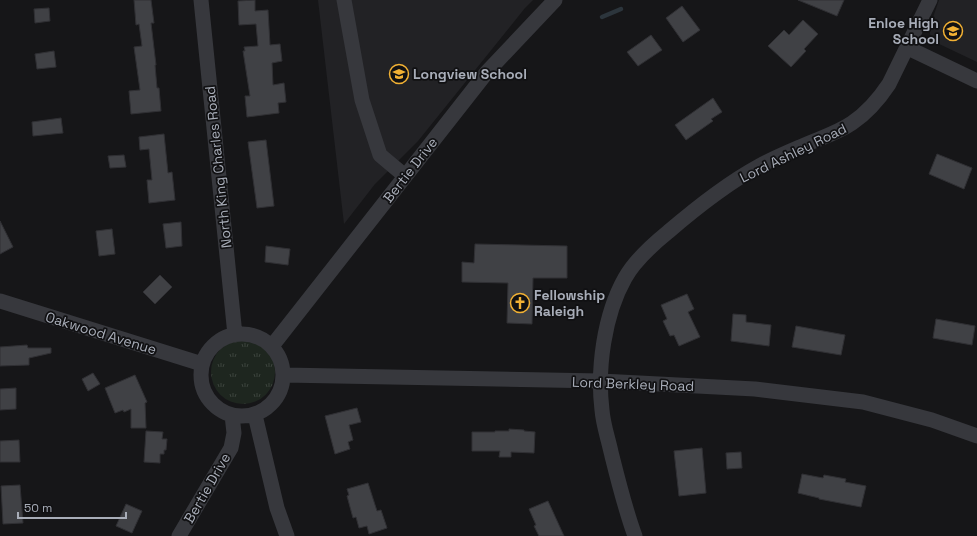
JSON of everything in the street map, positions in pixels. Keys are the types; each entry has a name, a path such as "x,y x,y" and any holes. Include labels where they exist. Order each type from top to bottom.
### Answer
{"street":[{"name":"North King Charles Road","path":"201,0 235,335"},
{"path":"344,0 362,100 380,155 405,176"},
{"name":"Bertie Drive","path":"272,346 487,72 555,0"},
{"name":"Lord Ashley Road","path":"635,536 626,512 602,412 601,382 604,346 611,310 625,277 648,249 699,206 758,167 799,147 830,135 852,123 868,110 889,84 908,48 930,0"},
{"path":"908,48 977,81"},
{"name":"Oakwood Avenue","path":"0,301 202,364"},
{"path":"248,334 261,338 272,346 280,360 284,375 282,386 276,399 265,410 255,415 232,415 220,410 210,402 204,390 201,378 202,364 214,345 224,338 248,334"},
{"name":"Lord Berkley Road","path":"284,375 601,382 755,389 863,402 932,420 977,436"},
{"name":"Bertie Drive","path":"179,536 231,448 234,433 232,415"},
{"path":"255,415 277,508 287,536"}],"shaded area":[{"name":"Longview School","path":"318,0 533,0 418,141 375,184 344,224"},
{"name":"Enloe High School","path":"939,0 977,0 977,62 935,42 931,38 929,29"}],"green space":[{"path":"243,340 261,346 269,354 275,372 269,390 261,398 243,404 225,398 217,390 211,372 217,354 225,346"}],"building":[{"path":"134,0 151,0 154,23 151,23 157,88 159,88 161,111 131,114 129,91 140,90 134,47 142,46 139,24 136,25"},
{"path":"255,0 255,11 268,10 270,45 280,44 282,61 272,63 273,85 284,83 286,102 278,103 279,113 247,117 245,96 250,96 243,51 245,51 244,47 258,46 256,24 239,25 238,1"},
{"path":"798,0 844,0 837,16"},
{"path":"682,6 700,30 683,42 666,18"},
{"path":"49,8 50,21 35,23 34,9"},
{"path":"803,20 818,34 804,49 806,51 791,67 768,46 784,30 789,35"},
{"path":"651,35 662,50 638,66 627,52"},
{"path":"54,51 56,67 37,69 35,54"},
{"path":"713,98 722,112 711,119 713,121 686,140 675,125"},
{"path":"61,118 63,133 33,136 32,122"},
{"path":"164,134 168,173 172,172 175,200 149,203 147,180 152,180 149,149 140,150 139,137"},
{"path":"266,140 274,206 257,208 248,142"},
{"path":"937,154 972,168 964,189 929,174"},
{"path":"124,155 126,167 110,168 108,156"},
{"path":"0,221 13,247 0,254"},
{"path":"181,222 182,246 166,248 163,224"},
{"path":"112,229 115,254 99,256 96,231"},
{"name":"Fellowship Raleigh","path":"475,244 567,246 567,278 533,278 532,324 507,323 508,283 462,282 462,262 474,263"},
{"path":"266,246 290,249 288,265 265,262"},
{"path":"160,275 172,287 155,304 143,292"},
{"path":"687,294 694,309 688,312 700,337 679,346 674,335 670,336 663,321 667,319 661,305"},
{"path":"733,314 746,315 746,322 771,325 769,346 731,341"},
{"path":"936,319 975,326 972,345 933,338"},
{"path":"796,326 845,335 841,355 792,347"},
{"path":"27,345 28,348 51,348 51,353 29,358 29,365 0,366 0,347"},
{"path":"93,373 100,384 88,391 82,379"},
{"path":"135,375 147,402 145,403 146,428 131,428 131,409 124,412 123,410 115,413 105,388"},
{"path":"16,388 16,409 0,410 0,389"},
{"path":"357,408 361,422 349,425 353,440 348,442 350,449 335,454 325,416"},
{"path":"509,429 535,432 534,453 511,452 511,457 499,457 500,451 472,451 472,432 509,431"},
{"path":"146,431 163,432 162,439 167,439 166,450 164,450 164,454 160,454 160,463 144,462"},
{"path":"19,440 20,462 0,462 0,441"},
{"path":"702,448 706,493 679,496 674,451"},
{"path":"741,452 742,468 727,469 726,453"},
{"path":"802,474 823,478 824,475 846,479 845,482 866,486 861,507 819,499 798,493"},
{"path":"368,483 377,511 381,510 387,528 369,534 367,526 359,528 356,517 353,518 347,496 349,495 347,489"},
{"path":"20,485 23,523 3,524 1,486"},
{"path":"548,501 564,536 539,536 534,526 536,525 529,509"},
{"path":"126,504 142,511 132,533 116,526"}],"waterway":[{"path":"602,17 621,9"}],"place":[{"name":"Enloe High School","path":"953,31"},
{"name":"Longview School","path":"399,74"},
{"name":"Fellowship Raleigh","path":"520,303"}]}
